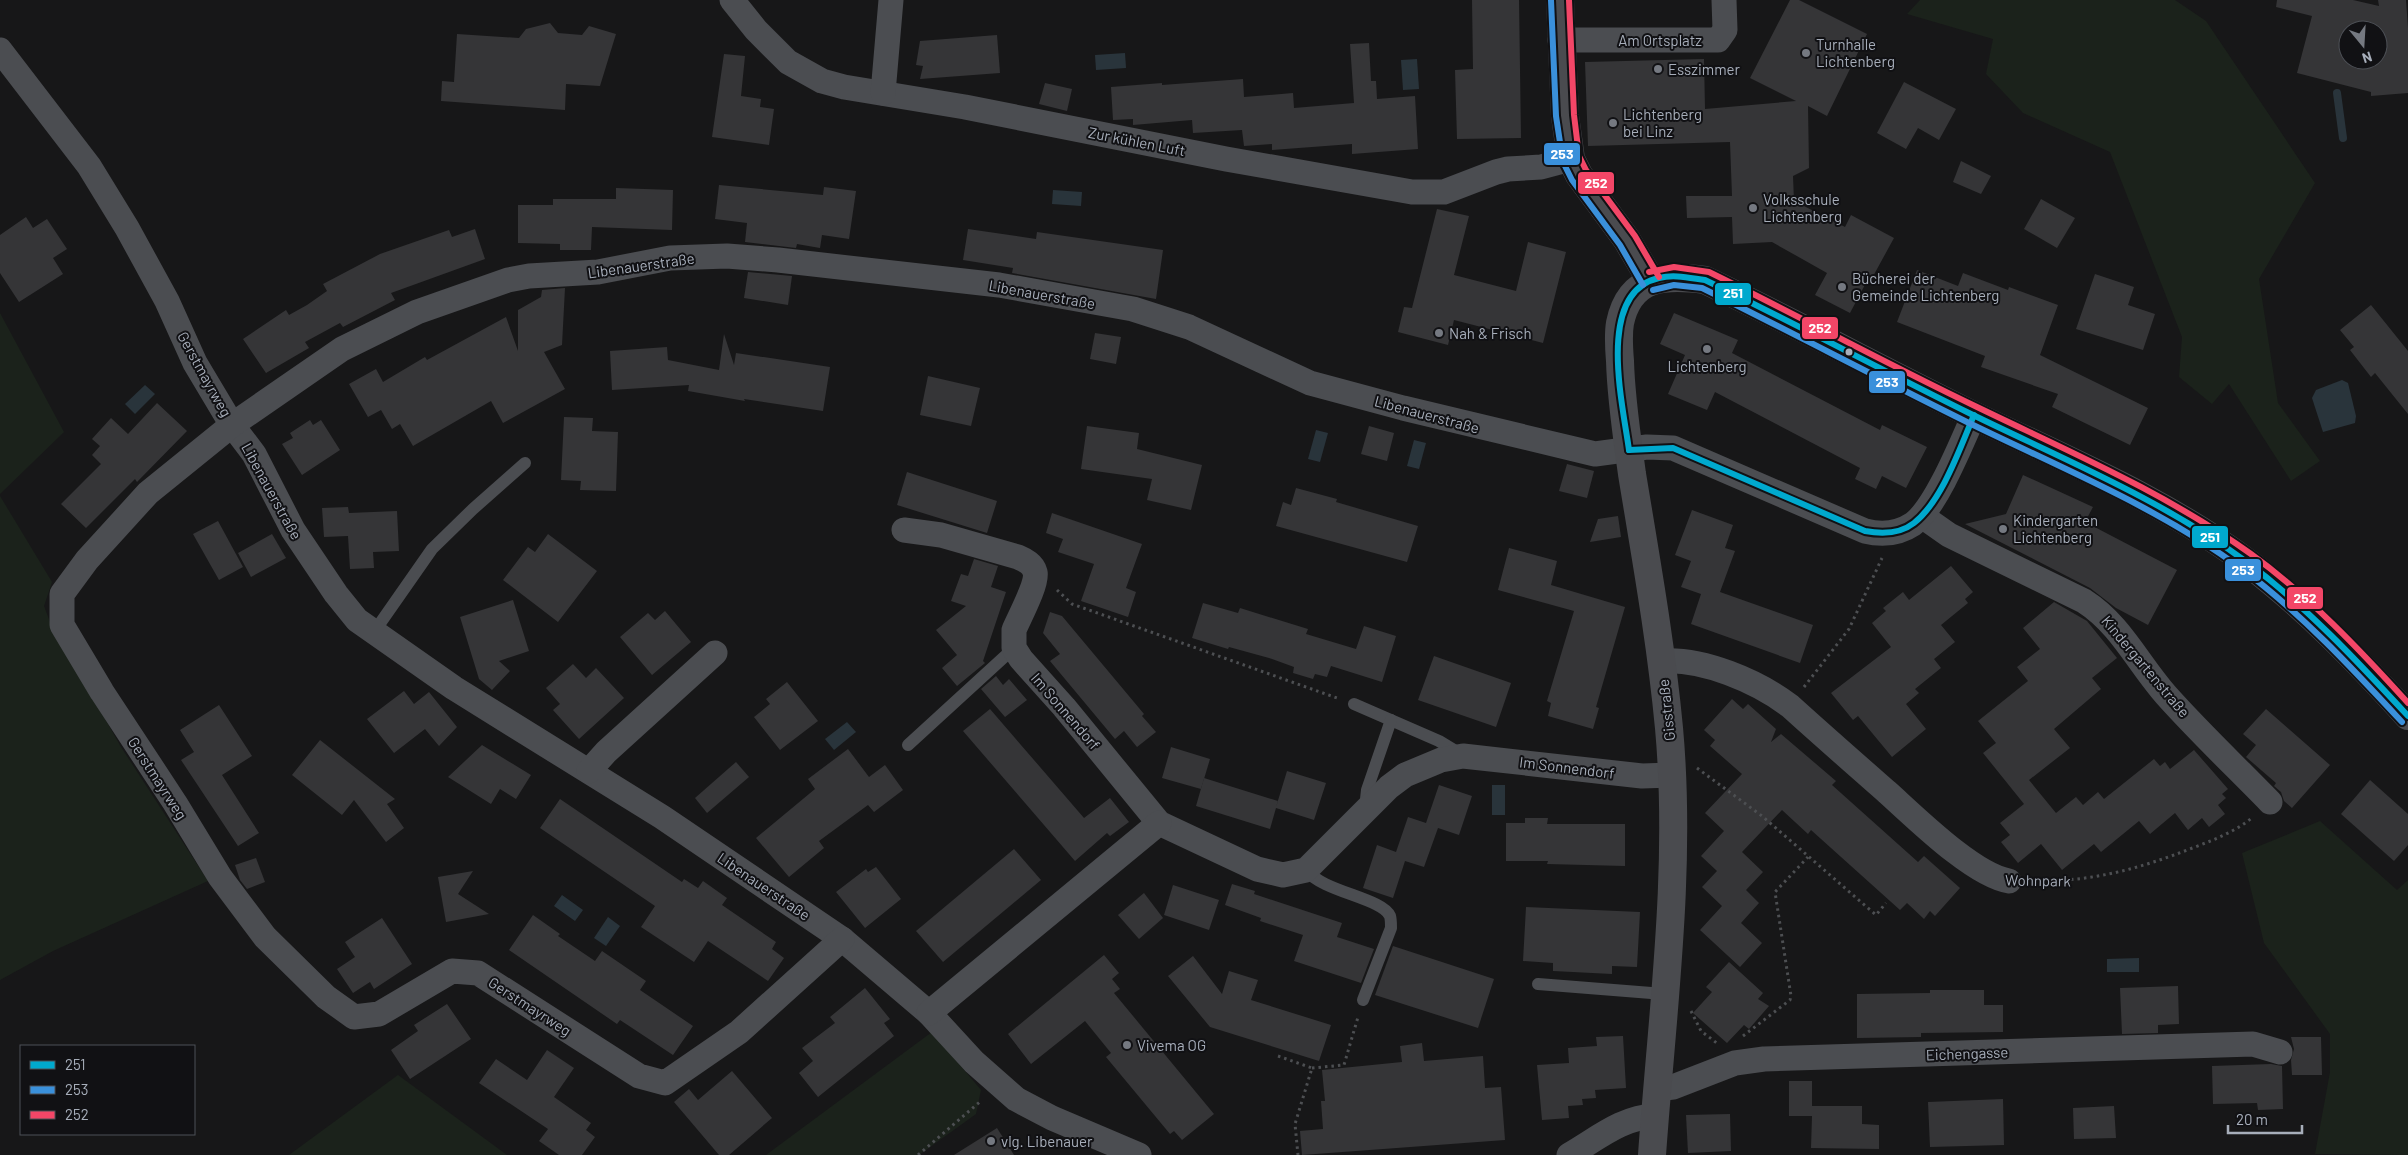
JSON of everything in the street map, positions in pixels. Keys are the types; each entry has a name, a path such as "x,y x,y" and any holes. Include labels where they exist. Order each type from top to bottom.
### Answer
{"street":[{"name":"Zur kühlen Luft","path":"732,0 770,45 788,62 822,81 844,87 883,92 1412,192 1444,192 1496,172 1508,169 1542,167 1571,159"},
{"path":"883,92 891,0"},
{"path":"1560,0 1560,40 1565,116 1571,159 1579,174 1627,240 1651,281 1674,276 1705,280 1974,415 2136,492 2219,542 2294,599 2360,664 2408,716"},
{"name":"Am Ortsplatz","path":"1560,40 1718,40 1725,30 1724,0"},
{"name":"Gerstmayrweg","path":"0,50 89,166 131,236 166,301 196,363 232,425 148,493 87,560 62,594 62,625 102,692 175,803 220,877 265,937 326,997 354,1017 379,1014 452,971 478,972 639,1076 665,1083 739,1032 842,939"},
{"name":"Libenauerstraße","path":"1139,1155 1033,1108 1001,1087 929,1014 842,939 662,818 470,698 357,620 309,556 293,530 254,454 232,425 342,349 417,312 508,280 529,276 598,272 670,258 727,256 972,282 1133,309 1189,327 1310,383 1574,451 1595,454 1629,450"},
{"name":"Gisstraße","path":"1651,281 1634,293 1626,306 1620,324 1620,379 1661,661 1671,769 1671,886 1652,1155"},
{"path":"1629,450 1660,447 1673,448 1865,531 1887,533 1905,528 1922,516 1974,415"},
{"name":"Kindergartenstraße","path":"1922,516 1949,535 2084,601 2102,612 2116,627 2146,671 2167,696 2270,802"},
{"path":"904,530 941,535 1018,557 1034,568 1036,578 1014,630 1014,648"},
{"name":"Im Sonnendorf","path":"1014,648 1159,823 1257,869 1283,875 1306,870 1404,775 1441,760 1463,756 1642,776 1671,769"},
{"path":"589,771 606,752 715,653"},
{"name":"Wohnpark","path":"1661,661 1677,660 1705,666 1770,691 1790,706 1925,827 1980,870 1999,880 2008,881"},
{"path":"929,1014 1159,823"},
{"name":"Eichengasse","path":"1657,1089 1673,1087 1728,1065 1764,1059 2253,1044 2280,1052"},
{"path":"1569,1155 1624,1122 1635,1118 1655,1116"}],"lane":[{"path":"374,632 432,549 473,509 525,463"},
{"path":"908,745 1014,648"},
{"name":"Im Sonnendorf","path":"1354,704 1439,741 1463,756"},
{"path":"1365,811 1364,803 1367,790 1391,720"},
{"path":"1306,870 1312,878 1323,884 1376,904 1386,911 1390,917 1391,928 1363,1000"},
{"path":"1538,984 1664,999"}],"path":[{"path":"1790,706 1849,629 1884,554 1887,533"},
{"path":"1036,578 1048,583 1072,604 1354,704"},
{"path":"1671,769 1694,766 1762,816 1876,915 1886,903"},
{"name":"Wohnpark","path":"2008,881 2059,882 2082,880 2126,871 2162,860 2234,830 2270,802"},
{"path":"1739,1040 1790,1000 1791,996 1775,892 1808,857"},
{"path":"1664,999 1687,1008 1692,1012 1701,1031 1709,1038 1723,1045"},
{"path":"1278,1056 1312,1068 1344,1065 1363,1000"},
{"path":"1298,1155 1295,1124 1312,1068"},
{"path":"918,1155 958,1119 1001,1087"}],"shaded area":[{"path":"1920,0 2175,0 2206,21 2315,183 2259,279 2278,403 2320,461 2291,481 2229,384 2212,404 2179,377 2182,337 2110,152 2023,113 1986,74 1993,39 1907,14"},
{"path":"1125,53 1126,68 1096,70 1095,55"},
{"path":"1417,59 1419,89 1403,90 1401,60"},
{"path":"1053,190 1082,192 1081,206 1052,204"},
{"path":"0,313 64,432 0,494"},
{"path":"2342,380 2348,383 2356,416 2355,423 2323,432 2312,398 2316,390"},
{"path":"145,385 155,394 135,414 125,404"},
{"path":"1316,430 1328,433 1320,462 1308,459"},
{"path":"1414,440 1426,443 1419,469 1407,466"},
{"path":"0,496 52,582 44,606 50,622 121,747 208,881 53,951 0,980"},
{"path":"847,722 856,732 834,750 825,739"},
{"path":"1492,785 1505,785 1505,815 1492,815"},
{"path":"2320,821 2397,890 2408,880 2408,1155 2315,1154 2330,1072 2330,1034 2264,943 2242,853"},
{"path":"562,895 583,910 575,921 554,906"},
{"path":"608,917 620,926 606,946 594,938"},
{"path":"2139,958 2139,972 2107,972 2107,959"},
{"path":"932,1032 981,1090 976,1114 919,1155 766,1155"},
{"path":"398,1075 507,1155 289,1155"}],"building":[{"path":"1472,0 1519,0 1521,138 1457,139 1455,70 1473,69"},
{"path":"1790,0 1799,0 1867,34 1827,116 1808,106 1809,168 1793,176 1794,201 1845,227 1851,215 1894,238 1871,280 1868,279 1850,313 1815,295 1827,273 1772,242 1733,244 1732,217 1687,218 1686,196 1732,196 1730,142 1588,146 1585,62 1704,59 1705,109 1796,101 1750,78"},
{"path":"2277,0 2353,0 2379,6 2378,0 2406,0 2408,93 2371,96 2371,92 2297,73 2312,16 2276,7"},
{"path":"550,23 558,33 582,35 589,26 616,34 600,86 566,84 565,110 441,101 442,81 454,82 457,34 519,38 526,29"},
{"path":"997,35 1000,73 920,79 923,66 916,65 920,41"},
{"path":"1369,43 1371,81 1376,81 1377,99 1415,96 1418,149 1352,154 1352,144 1272,150 1272,144 1244,146 1242,130 1193,133 1192,120 1133,125 1133,119 1113,120 1111,87 1162,83 1162,85 1243,79 1244,97 1293,93 1294,108 1354,103 1350,44"},
{"path":"724,54 745,56 741,96 761,99 760,107 774,109 769,145 712,137"},
{"path":"1904,82 1956,109 1939,140 1918,128 1906,149 1877,133"},
{"path":"1045,83 1072,89 1067,111 1039,104"},
{"path":"1961,161 1991,176 1981,194 1953,182"},
{"path":"719,185 823,195 824,187 856,191 849,239 822,235 820,248 797,244 796,248 745,242 747,223 715,219"},
{"path":"616,188 673,190 672,230 592,227 591,250 560,250 560,244 518,243 518,205 553,205 553,199 616,199"},
{"path":"2041,199 2075,218 2057,248 2024,229"},
{"path":"1437,209 1469,216 1454,275 1516,291 1528,242 1566,252 1543,343 1454,320 1448,345 1398,332 1404,307 1412,308"},
{"path":"26,217 33,228 47,219 67,249 53,258 63,274 19,302 0,273 0,235"},
{"path":"475,229 485,259 391,293 395,300 343,327 340,323 305,342 309,348 266,373 243,339 286,310 289,315 307,305 327,291 323,284 380,254 449,230 452,237"},
{"path":"968,229 1036,239 1037,232 1163,250 1156,299 1012,273 1013,268 963,260"},
{"path":"1917,270 1958,286 1963,273 2008,290 2009,287 2058,305 2040,355 2148,408 2130,445 2052,407 2058,394 1981,367 1985,356 1897,322"},
{"path":"748,272 792,276 788,305 744,298"},
{"path":"2095,274 2134,287 2128,305 2155,314 2143,350 2076,329"},
{"path":"565,288 562,345 544,352 565,389 503,423 491,401 413,446 400,424 392,429 381,410 368,417 349,384 376,369 383,382 425,357 427,360 506,317 518,351 518,310 541,297 542,290"},
{"path":"2371,305 2408,351 2408,414 2375,373 2371,377 2350,350 2354,347 2340,330"},
{"path":"1674,313 1738,340 1732,353 1880,430 1882,425 1927,447 1906,488 1882,476 1876,489 1855,479 1860,468 1715,392 1707,410 1668,394 1685,355 1660,344"},
{"path":"1095,333 1121,337 1116,364 1090,359"},
{"path":"724,334 734,365 736,353 830,367 823,411 744,399 745,401 688,391 689,385 612,390 610,351 667,347 668,360 719,370"},
{"path":"928,376 980,388 971,426 920,415"},
{"path":"157,403 187,431 137,482 135,479 86,528 61,504 101,464 92,455 100,446 92,439 111,418 128,434"},
{"path":"564,417 593,418 592,431 618,432 616,491 580,490 581,481 561,480"},
{"path":"310,420 313,425 321,420 340,450 302,475 282,444 293,438 290,433"},
{"path":"1087,426 1139,433 1137,449 1202,465 1191,510 1147,500 1152,479 1081,469"},
{"path":"1369,426 1394,433 1387,461 1361,454"},
{"path":"1567,464 1594,471 1587,498 1559,491"},
{"path":"907,472 997,501 987,533 897,505"},
{"path":"2023,475 2093,507 2085,522 2177,570 2148,625 2116,608 2090,588 1965,524 2006,514"},
{"path":"1296,488 1337,499 1336,502 1418,526 1407,562 1276,526 1283,502 1291,505"},
{"path":"348,507 349,513 397,511 399,551 373,552 374,568 350,569 348,536 324,537 322,508"},
{"path":"1692,510 1733,525 1725,548 1735,551 1720,592 1813,625 1800,663 1691,624 1701,594 1681,587 1691,561 1675,555"},
{"path":"1052,513 1142,544 1126,588 1136,592 1128,617 1081,601 1094,564 1058,552 1063,539 1046,533"},
{"path":"1618,516 1621,537 1590,542 1598,519"},
{"path":"218,521 243,567 219,580 193,534"},
{"path":"272,534 286,558 251,577 238,553"},
{"path":"548,534 597,571 558,622 503,580 528,547 535,552"},
{"path":"1509,548 1557,561 1551,585 1625,607 1596,707 1599,708 1593,729 1548,716 1551,703 1547,701 1574,611 1498,590"},
{"path":"974,559 998,566 991,587 1006,592 983,661 985,663 957,686 942,668 957,655 936,630 966,606 951,601 961,574 968,576"},
{"path":"1951,566 1973,592 1965,599 1968,603 1941,625 1955,642 1934,659 1941,668 1915,689 1919,693 1906,704 1926,729 1892,757 1858,716 1853,720 1831,693 1891,647 1872,623 1886,611 1883,608 1903,592 1909,600"},
{"path":"513,600 529,651 499,661 510,671 492,690 479,679 460,617"},
{"path":"2054,602 2087,621 2117,658 2092,678 2101,689 2054,729 2070,748 2029,780 2056,813 2076,797 2083,805 2098,792 2104,799 2154,759 2160,766 2165,762 2170,769 2194,750 2228,789 2222,794 2226,798 2218,805 2225,814 2209,827 2202,818 2188,830 2175,813 2150,834 2139,821 2101,852 2094,844 2062,870 2041,844 2018,863 2001,842 2010,835 2000,823 2024,804 1983,753 1996,743 1978,721 2028,681 2017,667 2040,649 2023,628"},
{"path":"1203,603 1238,613 1240,608 1308,629 1306,634 1356,649 1364,626 1396,636 1382,682 1331,666 1327,677 1315,674 1313,679 1293,673 1294,667 1269,658 1229,647 1228,649 1192,638"},
{"path":"665,611 691,642 652,675 620,637 648,613 655,620"},
{"path":"1050,612 1062,616 1144,714 1142,716 1156,732 1137,747 1124,731 1115,739 1050,661 1060,654 1043,633"},
{"path":"1434,656 1511,683 1496,727 1418,700"},
{"path":"573,664 586,678 596,668 624,698 579,739 553,710 560,704 546,688"},
{"path":"996,676 1003,685 1009,679 1027,700 1005,717 981,689"},
{"path":"787,682 818,721 780,750 754,717 770,704 766,699"},
{"path":"404,691 414,704 429,692 457,727 439,746 425,729 394,753 367,719"},
{"path":"1732,699 1743,709 1748,704 1776,729 1771,742 1781,734 1836,781 1832,785 1918,862 1924,856 1960,888 1935,916 1930,911 1924,919 1907,903 1900,910 1811,830 1808,834 1782,810 1742,852 1763,872 1746,890 1759,903 1741,923 1762,943 1740,967 1700,930 1722,906 1702,887 1717,871 1701,856 1724,831 1705,813 1742,774 1710,746 1715,740 1704,730"},
{"path":"219,705 252,756 222,775 259,833 238,846 181,760 194,752 180,730"},
{"path":"990,709 1084,818 1110,798 1129,822 1110,836 1107,833 1075,861 963,731"},
{"path":"2266,709 2330,765 2292,808 2284,801 2281,792 2274,786 2276,783 2246,757 2256,745 2243,734"},
{"path":"320,740 395,799 387,804 404,828 386,842 354,800 342,815 292,775"},
{"path":"482,745 531,775 516,799 500,789 491,804 448,777"},
{"path":"1171,747 1210,759 1201,789 1162,778"},
{"path":"848,749 869,777 885,765 903,790 874,812 868,805 819,841 824,848 789,877 756,838 815,789 808,779"},
{"path":"736,762 749,777 707,813 695,798"},
{"path":"1287,771 1326,783 1314,820 1276,808 1270,829 1196,806 1204,778 1278,801"},
{"path":"2370,780 2408,814 2408,845 2394,861 2341,814"},
{"path":"1439,785 1472,796 1459,835 1438,828 1424,867 1405,861 1393,898 1363,888 1377,845 1396,852 1408,817 1426,823"},
{"path":"560,799 682,882 684,879 698,888 703,881 727,898 722,905 776,942 772,949 784,958 768,981 708,941 694,962 641,927 655,906 540,828"},
{"path":"1525,818 1548,818 1547,824 1625,824 1625,866 1547,864 1548,861 1506,861 1506,823 1525,823"},
{"path":"1014,849 1041,880 943,962 916,931"},
{"path":"256,858 265,882 247,889 240,880 235,865"},
{"path":"876,867 901,899 865,928 836,892 866,869 868,872"},
{"path":"473,871 458,894 489,914 446,922 438,877"},
{"path":"1232,884 1255,891 1254,894 1342,923 1337,937 1374,949 1361,983 1294,961 1303,935 1260,921 1261,918 1225,905"},
{"path":"1173,885 1219,900 1209,930 1164,915"},
{"path":"1144,893 1163,918 1139,939 1118,915"},
{"path":"1526,907 1640,912 1637,967 1612,966 1612,974 1553,971 1553,963 1523,961"},
{"path":"533,915 560,934 558,936 595,961 602,951 646,981 640,990 693,1026 673,1055 620,1020 617,1024 509,950"},
{"path":"382,918 412,964 374,989 370,982 353,993 337,969 355,957 345,942"},
{"path":"1393,946 1494,979 1478,1028 1375,995"},
{"path":"1104,955 1119,973 1112,979 1120,989 1114,993 1214,1114 1182,1140 1174,1131 1170,1134 1106,1057 1111,1053 1085,1021 1031,1064 1008,1034"},
{"path":"1193,956 1222,994 1229,971 1258,980 1251,1000 1331,1025 1319,1061 1210,1027 1168,976"},
{"path":"1729,962 1763,993 1758,999 1769,1006 1749,1029 1744,1025 1727,1043 1693,1013 1712,992 1706,987"},
{"path":"2178,986 2179,1024 2158,1025 2158,1033 2122,1034 2120,988"},
{"path":"865,988 890,1019 884,1023 894,1036 818,1097 799,1073 813,1061 802,1048 835,1023 830,1017"},
{"path":"1930,990 1984,990 1984,1005 2003,1005 2003,1032 1921,1033 1921,1037 1857,1038 1857,994 1930,993"},
{"path":"447,1004 471,1039 410,1079 391,1050 418,1031 414,1025"},
{"path":"1623,1036 1626,1088 1595,1090 1596,1098 1582,1099 1583,1105 1568,1106 1569,1118 1542,1120 1537,1065 1569,1063 1568,1048 1597,1046 1596,1037"},
{"path":"2291,1037 2321,1037 2322,1075 2292,1075 2291,1060 2294,1049"},
{"path":"1422,1043 1424,1061 1483,1056 1485,1088 1501,1087 1505,1140 1302,1155 1300,1131 1323,1129 1321,1101 1325,1101 1322,1070 1402,1062 1400,1046"},
{"path":"547,1050 574,1068 554,1097 591,1123 586,1130 595,1137 582,1155 559,1155 539,1141 548,1129 479,1083 496,1059 527,1080"},
{"path":"2271,1064 2282,1066 2283,1109 2258,1110 2257,1103 2213,1104 2212,1066"},
{"path":"732,1071 772,1118 729,1155 719,1155 674,1102 689,1089 698,1100"},
{"path":"1789,1081 1812,1081 1812,1106 1862,1106 1862,1124 1879,1125 1879,1149 1811,1148 1812,1116 1789,1116"},
{"path":"2003,1099 2004,1145 1930,1147 1928,1102"},
{"path":"2114,1106 2116,1138 2074,1139 2073,1108"},
{"path":"1730,1114 1731,1151 1688,1153 1686,1115"},
{"name":"vlg. Libenauer","path":"997,1128 1014,1155 954,1155"}],"waterway":[{"path":"2337,93 2343,138"}],"transit line":[{"name":"253","path":"1551,0 1556,116 1563,162 1572,180 1620,245 1643,285"},
{"name":"252","path":"1569,0 1574,115 1579,156 1586,170 1635,236 1659,277"},
{"name":"252","path":"1649,272 1674,267 1709,272 1943,391 2117,474 2185,512 2219,532 2272,570 2314,606 2353,644 2408,703"},
{"name":"251","path":"1629,450 1622,406 1618,352 1620,327 1626,304 1639,288 1659,278 1676,276 1705,280 1971,414 2113,482 2216,540 2291,598 2351,655 2408,716"},
{"name":"253","path":"1653,290 1674,285 1702,288 1967,422 2108,489 2177,526 2242,569 2285,604 2345,661 2402,722"},
{"name":"251","path":"1629,450 1673,448 1865,531 1877,533 1890,532 1909,527 1924,513 1933,501 1942,488 1974,415"}],"place":[{"name":"Turnhalle Lichtenberg","path":"1806,53"},
{"name":"Esszimmer","path":"1658,69"},
{"name":"Lichtenberg bei Linz","path":"1613,123"},
{"name":"Volksschule Lichtenberg","path":"1753,208"},
{"name":"Bücherei der Gemeinde Lichtenberg","path":"1842,287"},
{"name":"Nah & Frisch","path":"1439,333"},
{"name":"Lichtenberg","path":"1707,349"},
{"name":"Kindergarten Lichtenberg","path":"2003,529"},
{"name":"Vivema OG","path":"1127,1045"},
{"name":"vlg. Libenauer","path":"991,1141"}]}
